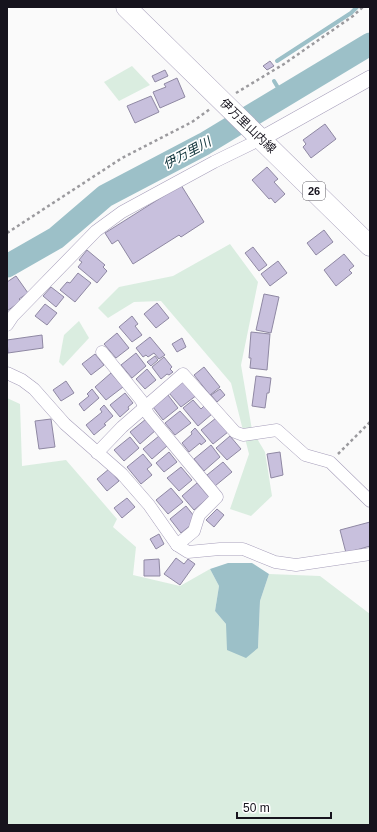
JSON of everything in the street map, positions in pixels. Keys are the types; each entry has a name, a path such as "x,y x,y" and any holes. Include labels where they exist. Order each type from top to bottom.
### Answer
{"main road":[{"name":"伊万里山内線","path":"126,7 370,246"}],"street":[{"path":"7,325 13,316 96,232 122,212 370,78"},
{"path":"102,352 141,400 148,414 217,497 199,515 194,531 177,545"},
{"path":"7,373 22,380 34,389 65,424 122,474 149,505 177,545 188,552 220,549 243,549 275,562 296,565 370,554"},
{"path":"97,453 122,427 184,374 234,432 244,435 277,430 305,455 330,462 370,502"}],"path":[{"path":"7,233 122,158 192,122 284,64 353,16 363,7"},
{"path":"330,462 370,422"}],"green space":[{"path":"132,66 150,85 119,101 104,82"},
{"path":"230,244 258,282 241,365 252,430 265,452 272,496 251,516 230,509 249,454 231,383 161,301 134,302 108,318 98,308 119,287 173,276"},
{"path":"79,321 89,338 63,366 59,362 64,335"},
{"path":"7,398 20,404 22,466 66,460 117,519 113,527 136,547 133,575 180,586 210,569 219,586 215,611 226,624 258,648 260,601 269,574 320,576 370,614 370,825 7,825"}],"water":[{"path":"228,563 252,563 269,574 260,601 258,648 246,658 227,650 226,624 215,611 219,586 210,569"}],"building":[{"path":"270,61 274,66 267,70 263,66"},
{"path":"165,70 168,76 155,82 152,76"},
{"path":"177,78 185,97 160,108 153,92 166,87 164,84"},
{"path":"151,96 159,112 135,123 127,106"},
{"path":"325,124 336,139 311,158 303,147 306,144 303,140"},
{"path":"267,167 278,179 274,182 285,194 275,203 271,198 269,199 252,180"},
{"path":"181,185 204,222 181,237 179,235 133,264 118,240 112,244 105,233"},
{"path":"324,230 333,242 316,255 307,243"},
{"path":"253,247 267,265 259,271 245,253"},
{"path":"87,250 105,265 103,267 107,271 97,283 78,267 82,262 79,260"},
{"path":"344,254 354,266 349,270 352,273 336,286 324,270"},
{"path":"278,261 287,273 270,286 261,274"},
{"path":"78,273 91,283 75,302 60,290 67,282 70,283"},
{"path":"16,276 28,293 19,299 21,301 7,311 7,282"},
{"path":"51,287 64,297 56,307 43,296"},
{"path":"264,294 279,297 271,333 256,330"},
{"path":"157,303 169,318 156,328 144,314"},
{"path":"45,304 57,313 47,325 35,316"},
{"path":"132,316 138,324 135,326 142,335 132,342 119,327"},
{"path":"251,332 270,334 267,370 250,368 251,358 249,358"},
{"path":"117,333 129,348 116,358 104,344"},
{"path":"42,335 43,348 8,353 7,340"},
{"path":"150,337 165,355 159,359 154,353 148,357 146,355 143,357 136,348"},
{"path":"182,338 186,347 177,352 172,344"},
{"path":"136,353 146,366 132,378 121,365"},
{"path":"95,354 104,365 91,375 82,364"},
{"path":"155,356 158,360 151,366 147,362"},
{"path":"164,357 172,367 170,369 173,372 169,375 167,374 161,379 152,367"},
{"path":"204,367 220,387 210,395 194,375"},
{"path":"147,369 156,380 145,389 136,379"},
{"path":"111,373 123,387 106,400 95,387"},
{"path":"256,376 271,378 265,408 252,406"},
{"path":"184,380 197,395 181,407 169,393"},
{"path":"66,381 74,393 61,401 53,390"},
{"path":"92,389 99,398 84,411 79,404 89,396 87,394"},
{"path":"220,389 225,395 217,402 211,395"},
{"path":"125,393 133,403 120,417 110,405"},
{"path":"168,395 178,408 163,420 153,407"},
{"path":"193,400 201,409 205,405 212,414 198,426 183,408"},
{"path":"104,405 113,416 104,424 106,425 94,435 86,425 102,412 100,409"},
{"path":"180,411 191,423 175,435 165,423"},
{"path":"216,418 228,432 213,444 201,430"},
{"path":"51,419 55,447 39,449 35,421"},
{"path":"146,419 156,430 140,444 130,432"},
{"path":"195,428 206,441 201,445 200,443 189,452 182,443 192,434 191,432"},
{"path":"159,436 167,446 152,459 143,449"},
{"path":"230,436 241,449 227,460 216,448"},
{"path":"130,437 139,448 124,461 114,450"},
{"path":"211,445 220,457 204,471 194,459"},
{"path":"169,452 177,462 164,472 156,463"},
{"path":"280,452 283,475 271,478 267,454"},
{"path":"143,454 152,465 147,469 152,475 141,484 127,467"},
{"path":"223,462 232,472 215,486 207,475"},
{"path":"181,467 192,480 179,491 167,478"},
{"path":"109,469 119,481 107,491 97,479"},
{"path":"197,483 209,497 194,510 182,496"},
{"path":"171,488 183,502 168,514 156,500"},
{"path":"127,498 135,507 122,518 114,508"},
{"path":"186,506 194,516 191,525 181,533 170,519"},
{"path":"217,509 224,515 214,527 206,520"},
{"path":"370,522 370,546 346,553 340,530"},
{"path":"159,534 164,544 156,549 150,539"},
{"path":"176,558 184,564 188,559 195,564 180,585 164,574"},
{"path":"159,559 160,576 144,576 144,560"}],"waterway":[{"path":"277,61 351,13 357,7"},
{"name":"伊万里川","path":"7,266 56,238 105,196 204,144 370,44"},
{"path":"274,81 283,96"}]}
